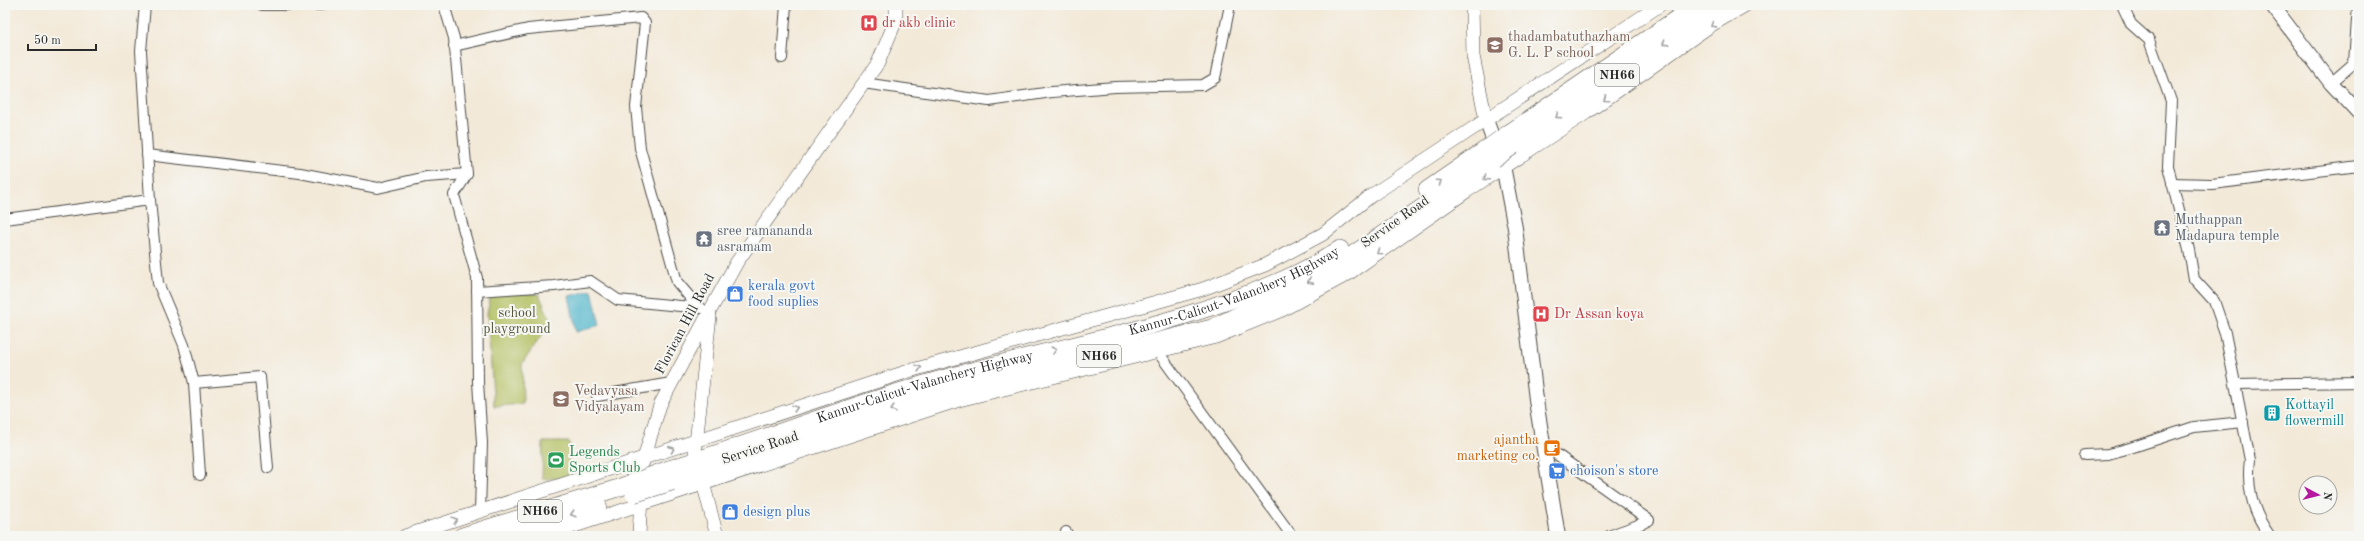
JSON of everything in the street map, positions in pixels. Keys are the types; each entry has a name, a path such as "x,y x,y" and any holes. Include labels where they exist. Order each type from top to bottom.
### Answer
{"highway":[{"name":"Kannur-Calicut-Valanchery Highway","path":"462,536 620,493 670,475 699,472 822,418 965,373 1165,322 1264,288 1323,261 1494,158 1511,140 1696,5"},
{"name":"NH66","path":"1511,140 1721,5"},
{"name":"NH66","path":"506,536 620,493"}],"main road":[{"path":"2272,5 2331,83 2359,113"},
{"path":"1486,120 1522,275 1542,444 1558,536"}],"street":[{"path":"145,5 141,51 150,200 158,282 184,345 194,383 200,475"},
{"path":"262,5 321,5"},
{"path":"444,5 454,46 467,174 454,195 477,278 478,382 482,443 480,512"},
{"path":"782,58 786,5"},
{"name":"Florican Hill Road","path":"640,536 640,504 643,459 660,406 705,308 878,63 896,20 896,5"},
{"path":"863,83 990,101 1052,92 1114,87 1203,86 1215,78 1230,5"},
{"path":"1472,5 1473,56 1486,120"},
{"path":"405,536 908,371 1203,289 1265,265 1323,234 1372,195 1660,5"},
{"name":"Service Road","path":"544,536 640,504 699,472 959,400 1216,337 1282,310 1348,274 1494,158 1586,113 1710,26 1746,5"},
{"path":"2122,5 2131,24 2149,40 2171,101 2168,166 2189,250 2194,279 2214,301 2225,333 2250,460 2248,475 2252,503 2270,536"},
{"path":"2331,83 2354,63 2358,5"},
{"path":"454,46 528,29 640,18 645,23 636,107 640,148 677,282 705,308"},
{"path":"147,154 300,173 378,188 426,177 467,174"},
{"path":"2172,182 2212,184 2359,166"},
{"path":"5,219 150,200"},
{"path":"477,291 554,286 590,281 618,300 705,308"},
{"path":"705,308 696,440 699,472 717,536"},
{"path":"1158,352 1292,536"},
{"path":"194,383 260,377 268,468"},
{"path":"2236,384 2359,382"},
{"path":"597,396 671,383"},
{"path":"2086,455 2108,454 2194,427 2243,422"},
{"path":"1542,444 1649,520 1634,529 1624,529 1609,536"}],"green space":[{"name":"school playground","path":"492,291 539,294 551,322 522,364 523,404 494,406 487,313"},
{"name":"Legends Sports Club","path":"543,442 569,442 568,478 542,479"}],"water":[{"path":"592,290 600,325 576,332 569,296"}],"place":[{"name":"dr akb clinic","path":"869,23"},
{"name":"thadambatuthazham G. L. P school","path":"1495,45"},
{"name":"Muthappan Madapura temple","path":"2162,228"},
{"name":"sree ramananda asramam","path":"704,239"},
{"name":"kerala govt food suplies","path":"735,294"},
{"name":"Dr Assan koya","path":"1541,314"},
{"name":"Vedavyasa Vidyalayam","path":"561,399"},
{"name":"Kottayil flowermill","path":"2272,413"},
{"name":"ajantha marketing co.","path":"1552,448"},
{"name":"Legends Sports Club","path":"556,460"},
{"name":"choison's store","path":"1557,471"},
{"name":"design plus","path":"730,512"}]}
